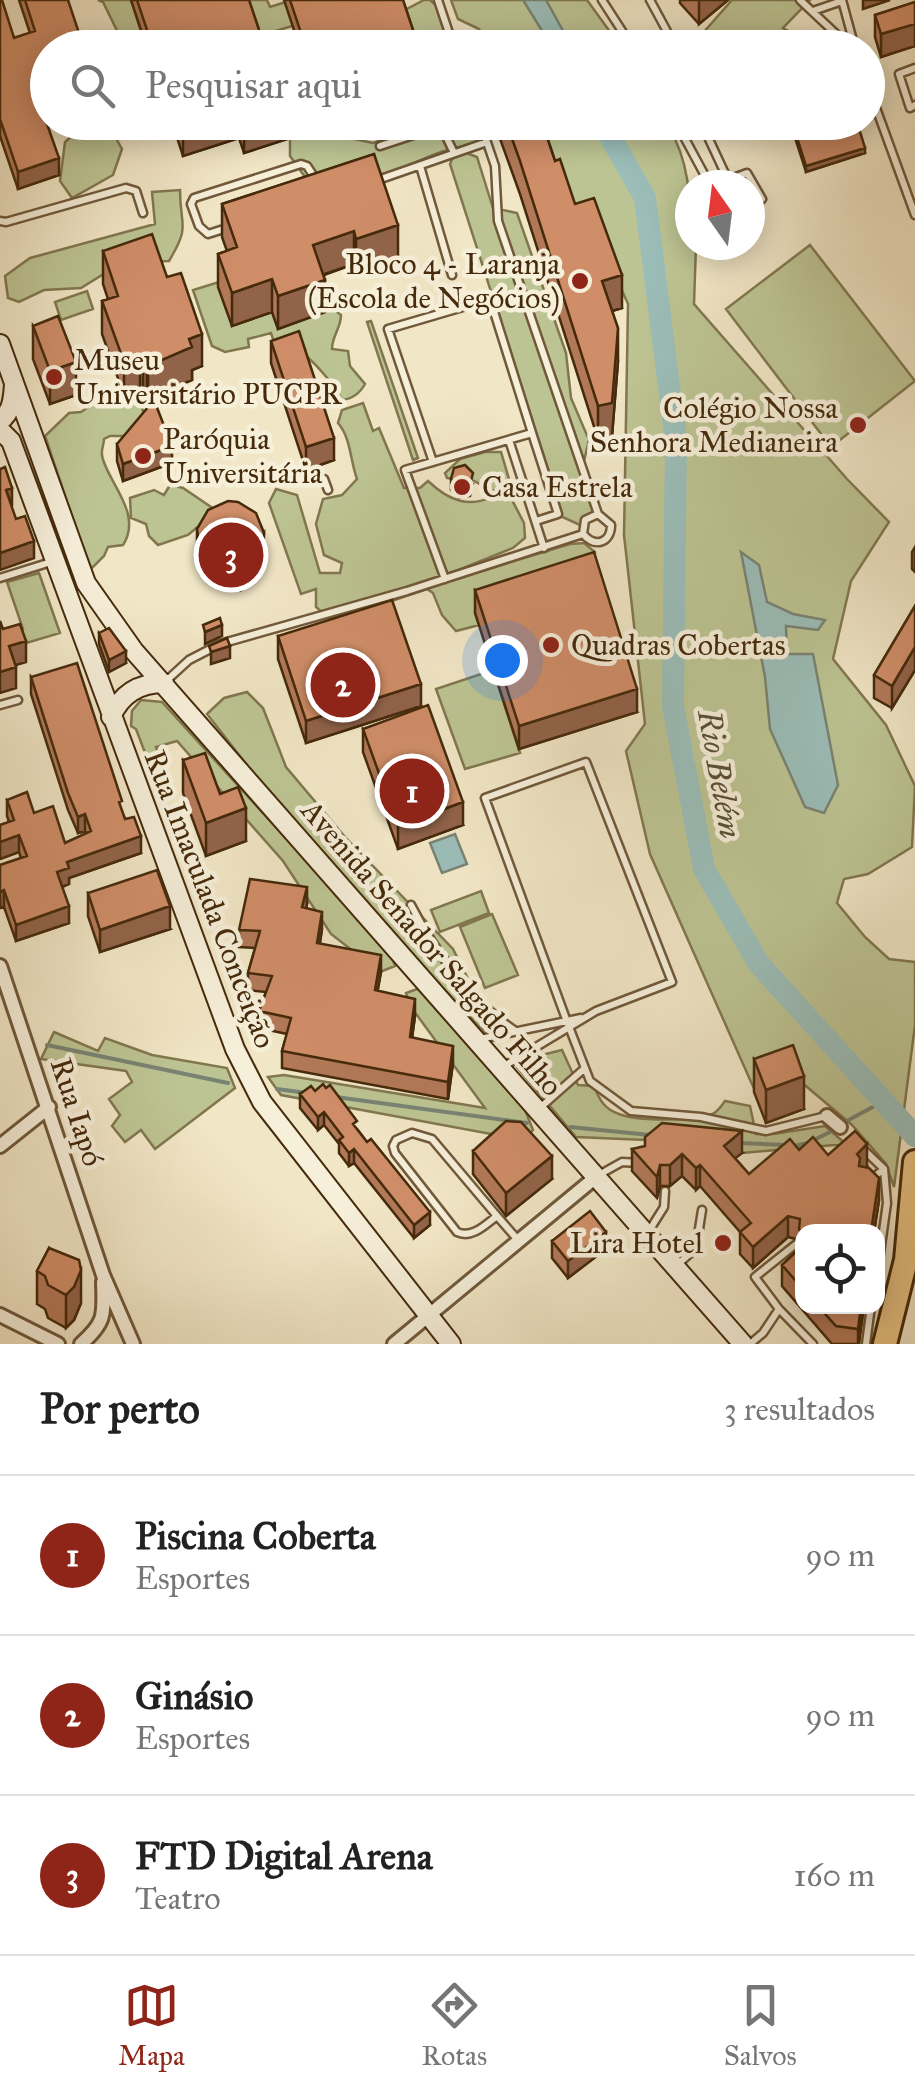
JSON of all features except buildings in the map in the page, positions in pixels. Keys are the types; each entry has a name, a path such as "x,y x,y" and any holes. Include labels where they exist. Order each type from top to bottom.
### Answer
{"highway":[{"path":"885,1344 903,1276 915,1162"}],"main road":[{"path":"0,344 14,384 12,403 7,416 0,421"},
{"name":"Avenida Senador Salgado Filho","path":"14,384 86,583 134,651 747,1344"},
{"name":"Rua Imaculada Conceição","path":"0,430 12,441 110,717 235,1049 262,1102 451,1344"},
{"path":"110,717 130,692 146,684 164,683"}],"street":[{"name":"Rua Iapó","path":"0,966 50,1106 103,1275 133,1344"},
{"path":"0,1146 50,1106"},
{"path":"827,1116 840,1126"},
{"path":"394,1344 596,1177"},
{"name":"Rua Iapó","path":"81,1344 99,1328 104,1316 103,1275"},
{"path":"0,1316 58,1344"}],"lane":[{"path":"438,0 448,30"},
{"path":"602,0 621,30"},
{"path":"650,0 666,30"},
{"path":"800,0 834,30"},
{"path":"813,11 842,1 849,30"},
{"path":"915,68 900,74 910,108 915,105"},
{"path":"885,133 915,215"},
{"path":"380,146 397,140"},
{"path":"446,140 454,153"},
{"path":"686,140 702,170"},
{"path":"709,140 723,170"},
{"path":"359,186 487,142 495,166 498,221 598,514 611,524 611,534 598,544 583,534 585,520 598,514"},
{"path":"244,222 208,234 199,226 191,204 194,198 301,164 307,166 320,186"},
{"path":"420,166 452,275"},
{"path":"0,221 126,188 136,191 143,213"},
{"path":"433,462 388,329 490,299 558,514 536,522"},
{"path":"445,579 404,470 532,433"},
{"path":"509,440 544,548"},
{"path":"324,479 328,490"},
{"path":"164,683 189,660 220,644 445,579 583,534"},
{"path":"0,578 54,561"},
{"path":"0,705 18,700"},
{"path":"476,1040 566,1019 582,1018 672,982 586,762 485,798 566,1019 570,1029 584,1068 590,1081 632,1111 701,1117 766,1131 827,1116"},
{"path":"412,906 433,946 492,1014 514,1030"},
{"path":"502,1068 582,1018"},
{"path":"528,1028 538,1043"},
{"path":"538,1110 584,1068"},
{"path":"840,1126 884,1169 884,1224"},
{"path":"497,1216 472,1234 456,1232 395,1153 396,1140 412,1132 432,1139 519,1241"},
{"path":"596,1177 622,1162 640,1163"},
{"path":"864,1184 884,1169"},
{"path":"647,1234 664,1207 666,1191"},
{"path":"675,1266 696,1248 702,1210"},
{"path":"794,1245 754,1278 813,1344"},
{"path":"747,1344 763,1333 779,1308"},
{"path":"866,1344 871,1314"}],"green space":[{"path":"98,0 131,0 141,30 117,30 103,2"},
{"path":"244,0 267,0 270,7 292,0 299,24 279,30 254,30"},
{"path":"430,0 440,9 446,30 407,30 401,12"},
{"path":"451,0 587,0 609,30 480,30 458,19"},
{"path":"732,0 810,0 783,28 786,30 706,30"},
{"path":"117,140 122,149 113,175 72,198 60,181 65,142"},
{"path":"290,140 477,140 474,145 447,150 380,176 353,182 310,184 290,156"},
{"path":"544,140 676,140 685,170 675,170 675,260 695,260 694,304 889,522 851,581 833,659 886,725 915,786 912,847 868,874 844,879 837,903 889,959 915,962 915,1025 894,1187 886,1164 852,1125 794,1076 755,1091 650,854 626,751 645,724 624,535 628,304 594,228 574,220"},
{"path":"464,152 477,157 493,208 517,213 566,353 571,398 589,440 584,461 593,512 580,525 560,516 450,164 453,157"},
{"path":"180,190 183,226 169,261 136,262 107,272 81,288 44,290 19,302 8,298 5,276 30,258 155,224 152,192"},
{"path":"810,245 915,381 831,447 726,309"},
{"path":"229,279 232,325 272,312 278,329 332,308 341,315 332,349 348,351 350,366 365,384 361,390 342,400 310,360 299,352 275,345 271,333 248,339 249,347 225,352 212,346 193,290"},
{"path":"87,291 93,309 61,320 55,302"},
{"path":"371,321 418,458 413,460 367,322"},
{"path":"110,392 122,399 137,396 144,413 128,436 104,439 102,455 126,509 128,533 123,545 108,547 90,570 45,436 69,413 81,412"},
{"path":"363,403 373,431 379,428 404,488 420,488 428,481 460,501 477,502 496,495 511,498 524,523 525,538 513,548 451,573 456,579 584,543 595,552 594,575 475,612 479,625 456,631 427,589 332,621 316,607 316,589 301,594 269,503 276,489 297,495 320,573 340,573 342,563 324,555 316,524 323,499 342,495 357,479 348,442 338,423 342,410"},
{"path":"501,452 512,489 488,491 473,480 447,478 445,473 460,459"},
{"path":"170,485 183,488 217,511 188,535 158,545 149,536 146,524 131,518 130,498 154,490 164,495"},
{"path":"39,573 60,633 3,650 0,639 23,629 7,582"},
{"path":"493,670 520,753 465,769 436,689"},
{"path":"247,692 263,708 286,767 345,837 453,949 474,991 484,1032 265,788 207,714 224,698"},
{"path":"141,700 162,702 391,954 395,966 380,972 331,934 283,861 177,741 156,747 171,797 163,800 136,729 131,726 132,711"},
{"path":"481,891 489,913 440,932 431,910"},
{"path":"492,914 518,975 485,988 460,927"},
{"path":"420,988 525,1110 533,1130 524,1140 281,1095 268,1077 284,1075 485,1108 411,1007 406,993"},
{"path":"54,1032 98,1051 105,1038 152,1055 227,1068 235,1088 155,1149 141,1130 125,1142 112,1126 120,1115 109,1099 132,1082 126,1071 41,1059"},
{"path":"562,1050 578,1085 594,1086 603,1103 619,1114 652,1119 695,1118 714,1113 725,1101 750,1106 756,1134 825,1126 846,1144 742,1153 646,1140 576,1137 517,1067 521,1060"}],"water":[{"path":"523,0 546,0 563,30 542,30"},
{"path":"741,552 759,565 767,602 793,614 825,620 818,630 786,626 787,654 813,654 838,785 824,813 805,807 770,729 765,677"},
{"path":"455,834 467,864 442,873 430,843"}],"waterway":[{"name":"Rio Belém","path":"612,140 645,198 676,441 673,706 704,869 759,964 915,1136"},
{"path":"47,1045 228,1083"},
{"path":"277,1089 307,1093"},
{"path":"336,1097 527,1123"},
{"path":"843,1123 884,1101"},
{"path":"570,1127 650,1135"},
{"path":"794,1146 836,1129"},
{"path":"739,1143 785,1145"}],"place":[{"name":"Bloco 4 - Laranja (Escola de Negócios)","path":"580,281"},
{"name":"Museu Universitário PUCPR","path":"54,377"},
{"name":"Colégio Nossa Senhora Medianeira","path":"858,425"},
{"name":"Paróquia Universitária","path":"143,456"},
{"name":"Casa Estrela","path":"462,487"},
{"name":"FTD Digital Arena","path":"231,555"},
{"name":"Quadras Cobertas","path":"551,645"},
{"name":"Ginásio","path":"343,685"},
{"name":"Piscina Coberta","path":"412,791"},
{"name":"Lira Hotel","path":"723,1243"}]}
